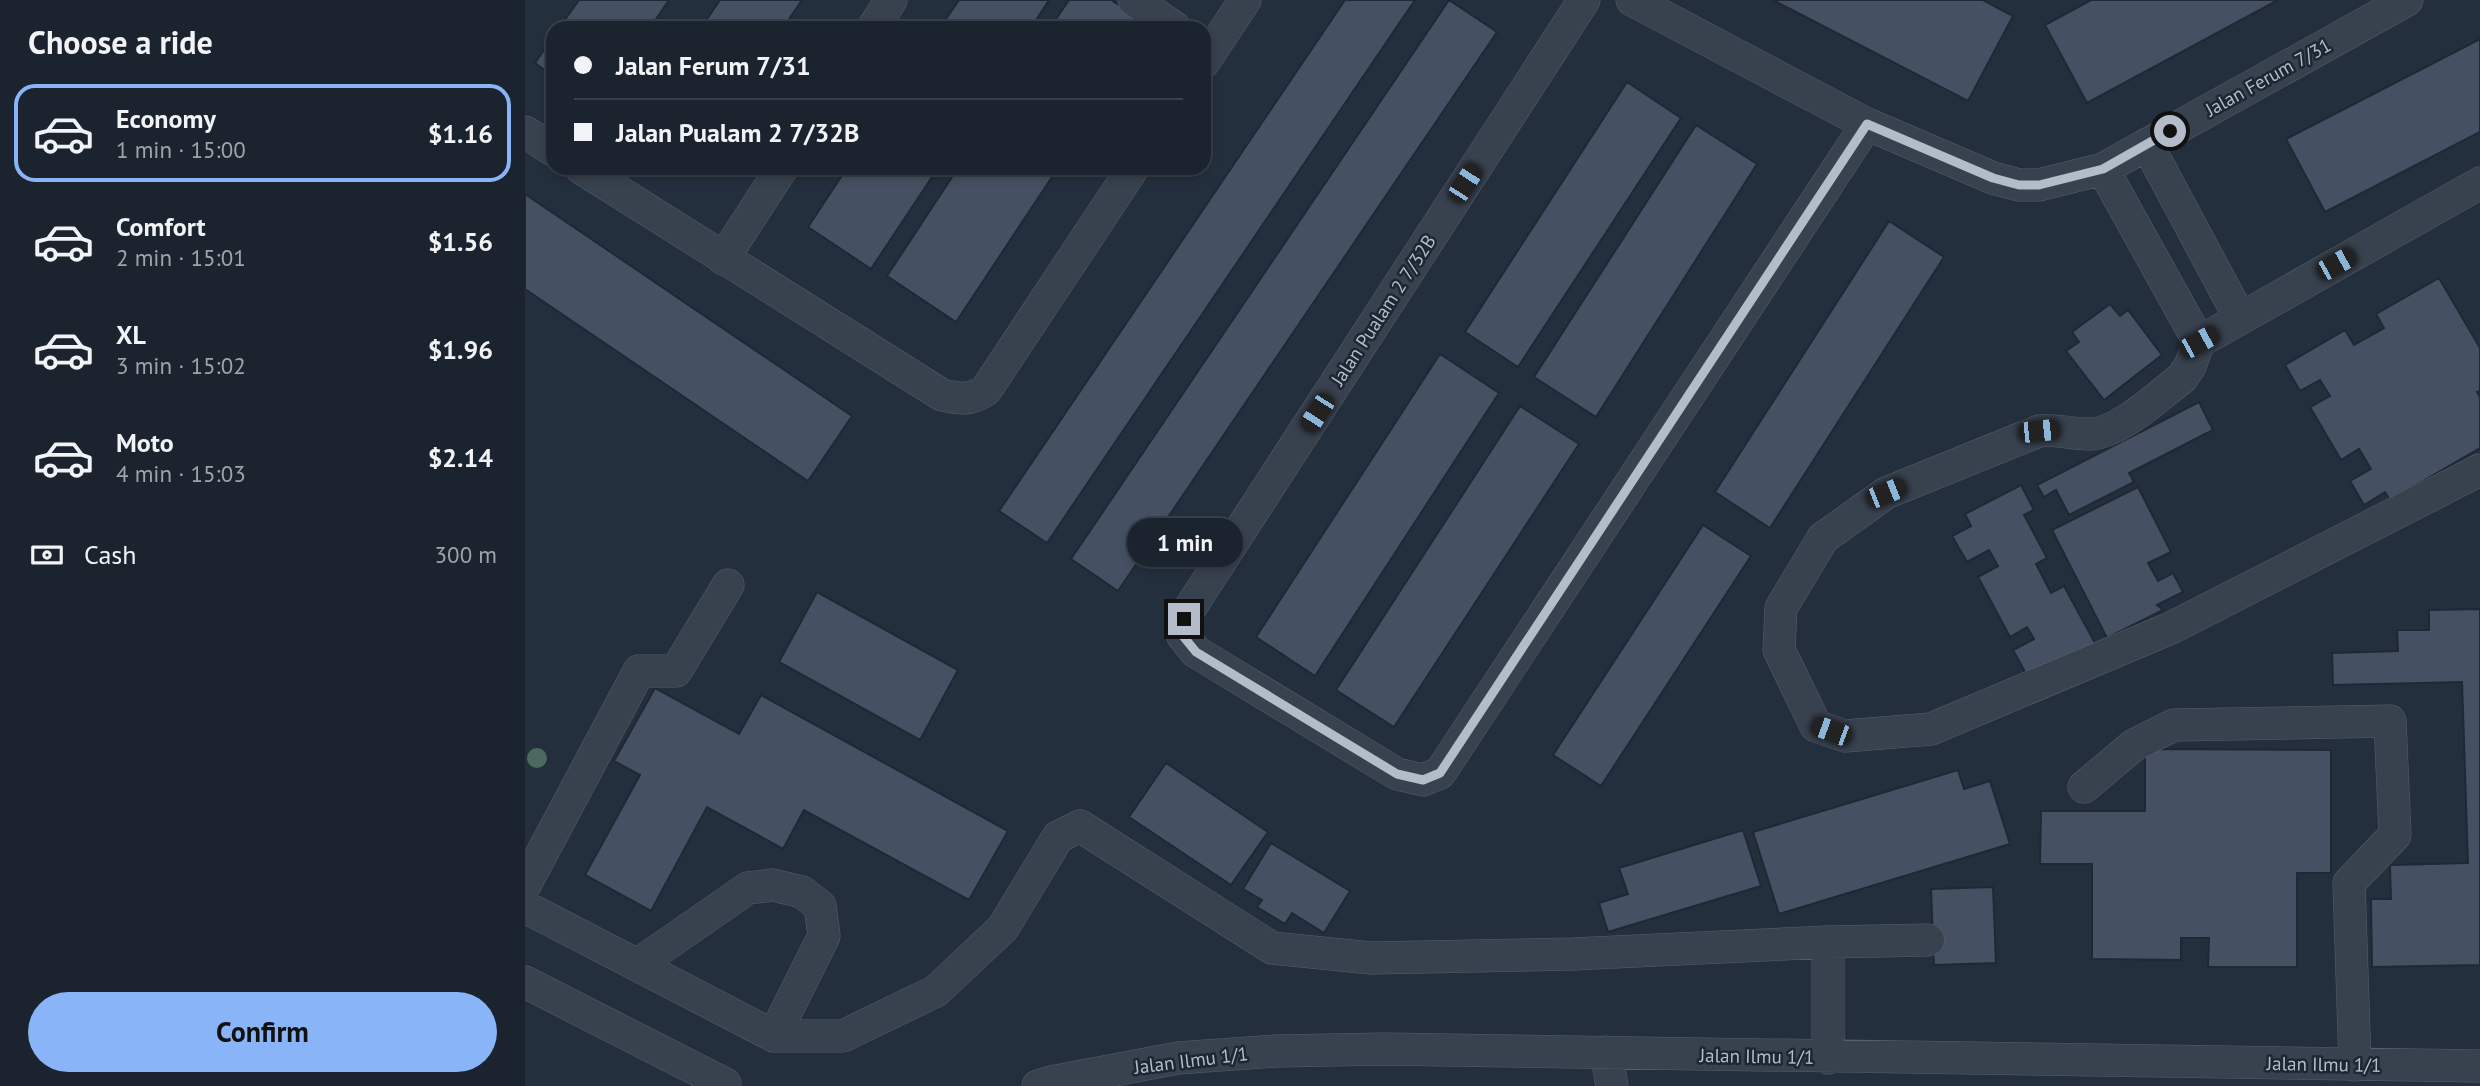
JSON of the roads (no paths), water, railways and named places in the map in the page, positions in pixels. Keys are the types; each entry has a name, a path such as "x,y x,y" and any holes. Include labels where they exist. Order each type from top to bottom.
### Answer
{"street":[{"path":"878,21 891,0"},
{"path":"1134,0 1165,21"},
{"path":"1211,47 1245,0"},
{"name":"Jalan Pualam 2 7/32B","path":"1584,0 1184,619 1183,636 1196,652 1397,774 1423,780 1440,773 1867,124"},
{"name":"Jalan Ferum 7/31","path":"1632,0 1867,124 1993,178 2019,185 2039,185 2103,169 2406,0"},
{"path":"525,132 546,146"},
{"path":"2147,144 2240,318"},
{"path":"2103,169 2199,342"},
{"path":"592,175 942,395 960,400 975,398 986,390 1128,175"},
{"path":"723,259 777,175"},
{"path":"2480,183 2199,342 2190,366 2182,378 2111,431 2089,435 2057,429 2039,431 1886,493 1823,538 1781,608 1779,650 1816,726 1845,736 1931,729 2171,628 2480,470"},
{"path":"525,885 639,671 676,671 728,585"},
{"path":"2084,787 2134,745 2174,725 2390,721 2395,835 2349,883 2355,1065"},
{"path":"525,907 774,1036 843,1036 936,991 1003,928 1058,837 1080,826 1272,948 1371,958 1573,954 1928,940"},
{"path":"637,965 748,888 773,885 802,892 820,906 824,936 774,1036"},
{"path":"1828,942 1828,1058"},
{"path":"525,982 725,1084"},
{"name":"Jalan Ilmu 1/1","path":"1038,1086 1178,1058 1276,1051 1384,1049 1828,1058 2480,1066"},
{"path":"1606,1052 1612,1086"}]}
